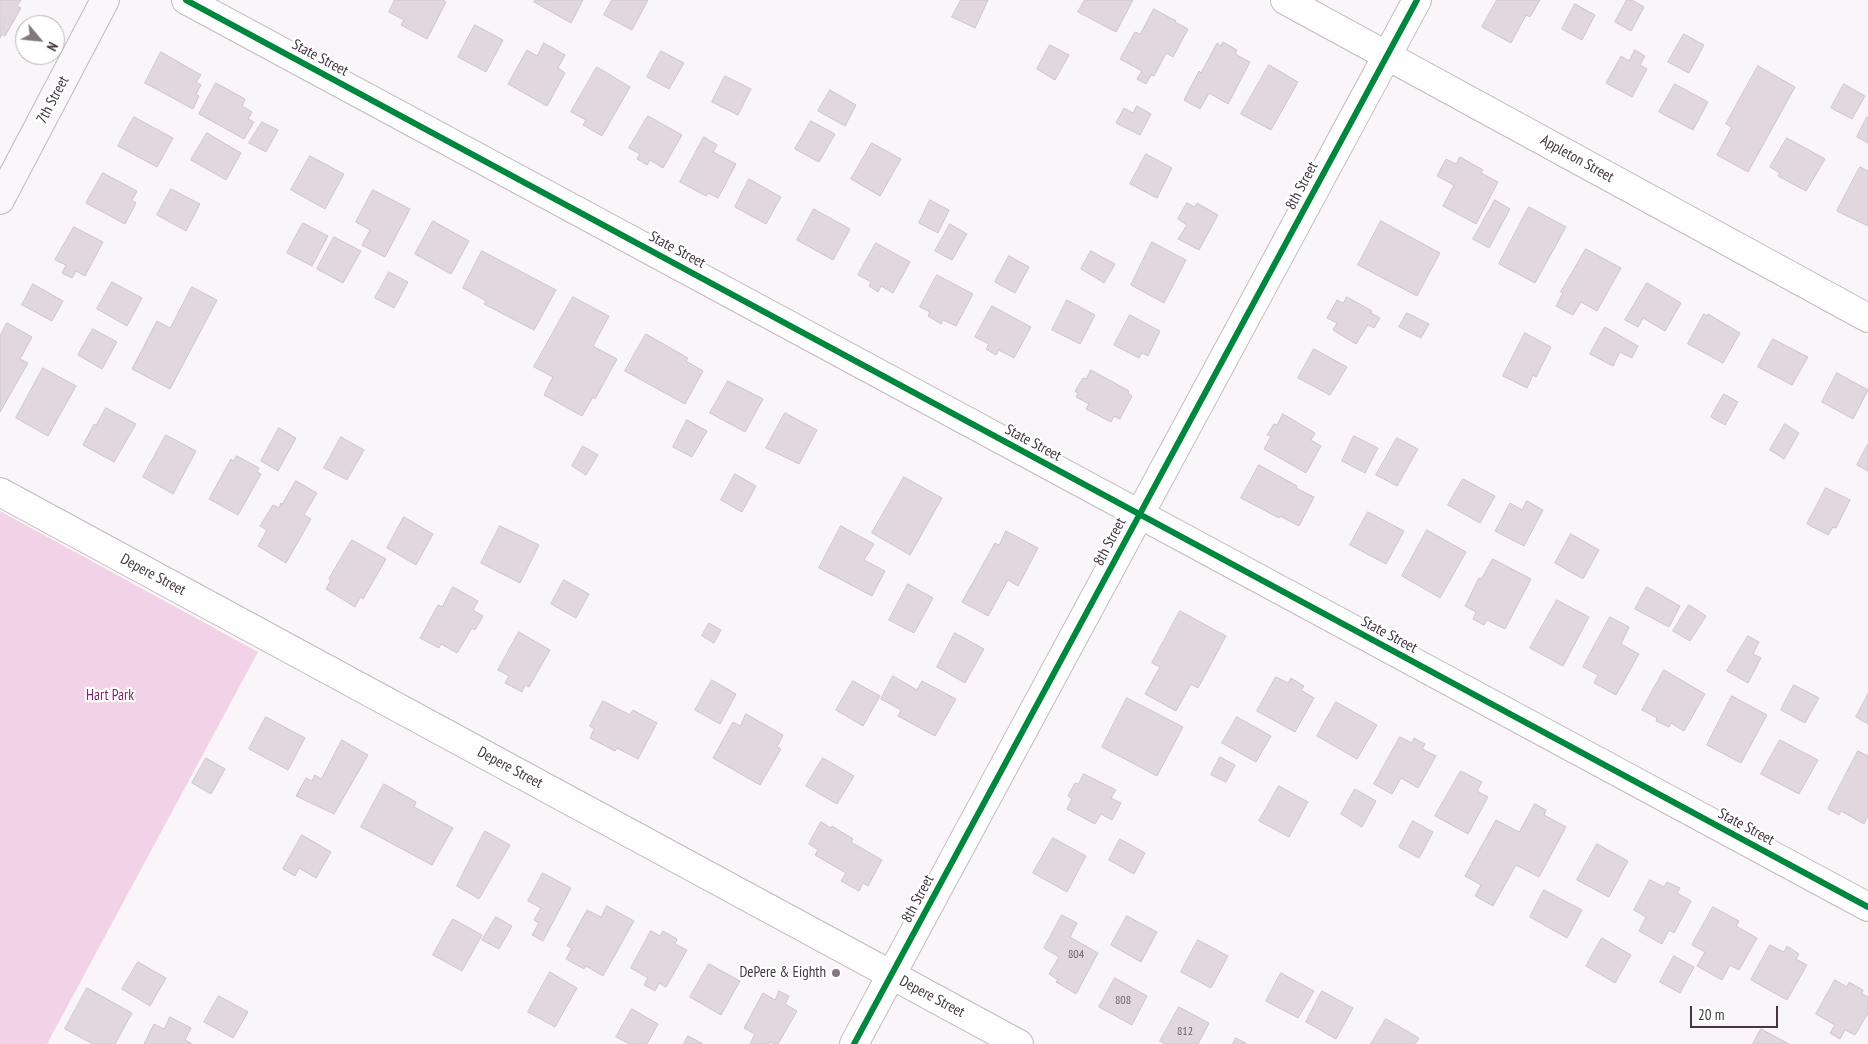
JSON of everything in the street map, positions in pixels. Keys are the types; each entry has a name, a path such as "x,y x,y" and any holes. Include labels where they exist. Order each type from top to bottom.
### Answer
{"street":[{"name":"7th Street","path":"0,200 105,0"},
{"name":"State Street","path":"186,0 1868,907"},
{"name":"Appleton Street","path":"1285,0 1868,318"},
{"name":"8th Street","path":"854,1044 1417,0"},
{"name":"Depere Street","path":"0,492 1019,1044"}],"green space":[{"name":"Hart Park","path":"0,511 258,652 47,1044 0,1044"}],"building":[{"path":"0,0 21,0 17,6 21,8 17,15 15,15 15,18 5,36 2,34 0,38"},
{"path":"395,0 443,0 446,2 427,39 401,25 404,20 389,12"},
{"path":"535,0 583,0 571,23 534,2"},
{"path":"612,0 648,0 632,30 604,15"},
{"path":"961,0 988,0 975,28 952,17"},
{"path":"1085,0 1133,0 1116,32 1078,12"},
{"path":"1497,0 1540,0 1530,17 1526,15 1511,43 1482,27"},
{"path":"1627,0 1632,0 1644,7 1631,31 1615,22"},
{"path":"1575,4 1595,15 1582,40 1562,29"},
{"path":"1154,9 1188,29 1173,57 1166,53 1154,76 1151,75 1146,84 1137,79 1142,71 1120,59 1135,32 1140,34"},
{"path":"475,25 503,40 486,72 458,57"},
{"path":"1684,34 1704,45 1689,73 1668,62"},
{"path":"1223,42 1237,50 1235,54 1250,62 1228,104 1209,93 1200,109 1184,100 1199,71 1201,73 1217,43 1221,46"},
{"path":"544,43 565,55 558,68 565,73 547,106 508,84 527,50 537,56"},
{"path":"1050,45 1069,55 1055,80 1037,69"},
{"path":"1635,50 1645,56 1640,65 1647,69 1632,97 1606,83 1621,56 1629,61"},
{"path":"661,51 684,63 669,89 647,77"},
{"path":"161,52 201,75 196,82 201,85 196,94 199,96 193,109 145,83"},
{"path":"1269,65 1298,82 1271,130 1241,114"},
{"path":"1758,66 1795,87 1748,172 1717,155 1732,127 1726,124"},
{"path":"597,67 630,87 602,136 583,125 586,120 571,112"},
{"path":"725,76 751,89 738,115 712,102"},
{"path":"216,83 245,99 242,106 252,112 248,119 254,122 244,139 199,114"},
{"path":"1675,84 1708,102 1693,130 1659,112"},
{"path":"1844,84 1865,96 1852,119 1831,108"},
{"path":"830,90 856,105 845,126 818,111"},
{"path":"1137,106 1151,114 1140,135 1116,123 1124,108 1133,113"},
{"path":"648,116 682,135 663,168 650,160 647,165 637,159 640,154 629,148"},
{"path":"134,117 173,138 157,167 118,146"},
{"path":"1868,118 1868,143 1857,137"},
{"path":"811,121 835,134 819,162 795,149"},
{"path":"262,122 278,130 266,152 249,143"},
{"path":"207,133 241,153 226,180 191,160"},
{"path":"704,137 717,145 713,152 736,164 718,198 708,193 706,196 680,182"},
{"path":"1787,138 1825,159 1806,191 1778,176 1780,173 1770,167"},
{"path":"872,143 901,159 880,196 851,179"},
{"path":"1146,154 1172,168 1157,198 1130,184"},
{"path":"310,156 344,174 325,209 291,190"},
{"path":"1460,157 1483,170 1481,173 1498,182 1476,224 1443,206 1454,185 1437,176 1446,159 1456,164"},
{"path":"1860,167 1868,171 1868,226 1837,211"},
{"path":"103,173 137,191 132,200 136,203 125,224 86,203"},
{"path":"749,179 781,197 766,224 735,207"},
{"path":"171,189 200,204 186,231 157,215"},
{"path":"373,190 410,209 385,257 362,245 370,230 356,222"},
{"path":"930,200 949,210 938,233 919,223"},
{"path":"1495,200 1510,209 1489,248 1473,239"},
{"path":"1187,203 1195,207 1197,203 1218,215 1199,250 1178,239 1187,225 1178,219"},
{"path":"1529,207 1566,227 1535,283 1499,264"},
{"path":"814,209 850,229 833,260 797,240"},
{"path":"433,221 469,241 451,274 415,254"},
{"path":"1381,221 1440,253 1417,296 1358,265"},
{"path":"303,223 328,236 312,266 287,253"},
{"path":"950,224 967,234 952,260 935,251"},
{"path":"74,227 103,242 85,276 76,271 72,278 62,273 66,265 55,260"},
{"path":"334,237 361,251 343,283 317,269"},
{"path":"1152,242 1186,260 1164,303 1131,285"},
{"path":"876,243 910,262 893,293 881,286 878,292 869,286 871,282 858,275"},
{"path":"1586,249 1621,268 1597,311 1581,302 1573,315 1556,306 1563,293 1561,292"},
{"path":"482,251 556,290 534,330 484,304 486,301 463,288"},
{"path":"1091,251 1115,264 1104,283 1081,269"},
{"path":"1009,256 1029,267 1015,293 995,282"},
{"path":"389,272 408,282 394,308 375,298"},
{"path":"937,275 973,294 956,326 943,320 941,324 928,316 930,312 920,307"},
{"path":"112,282 142,298 127,326 97,309"},
{"path":"1647,283 1681,303 1665,331 1643,318 1638,327 1625,320"},
{"path":"33,284 63,301 52,321 22,305"},
{"path":"192,287 217,300 170,389 132,369 157,321 170,328"},
{"path":"573,297 609,316 593,346 617,359 595,399 593,397 582,416 544,395 553,377 534,367"},
{"path":"1347,297 1372,311 1371,313 1380,318 1374,328 1368,325 1356,344 1333,330 1337,323 1327,318 1337,300 1343,303"},
{"path":"1067,300 1095,315 1080,344 1052,330"},
{"path":"992,306 1031,327 1014,358 999,350 996,355 986,349 989,344 975,337"},
{"path":"1407,313 1429,324 1421,338 1399,327"},
{"path":"1704,314 1707,316 1708,314 1740,333 1723,363 1688,344"},
{"path":"1130,315 1160,331 1148,356 1142,353 1139,358 1114,345"},
{"path":"7,323 32,337 20,359 28,363 0,412 0,336"},
{"path":"1605,327 1638,346 1632,358 1620,352 1613,366 1590,354"},
{"path":"93,329 117,342 102,369 78,355"},
{"path":"1525,333 1551,347 1536,377 1533,375 1527,388 1503,376"},
{"path":"646,334 688,358 686,361 703,371 685,404 625,371"},
{"path":"1773,339 1808,357 1792,385 1758,367"},
{"path":"1314,349 1347,367 1330,395 1298,378"},
{"path":"43,368 76,386 48,436 16,418"},
{"path":"1091,370 1129,391 1128,393 1132,396 1120,419 1114,416 1111,422 1086,409 1089,404 1076,397 1078,393 1075,391 1083,378 1086,379"},
{"path":"1837,373 1868,390 1853,419 1822,402"},
{"path":"728,381 763,399 745,432 710,413"},
{"path":"1724,394 1738,402 1725,425 1711,417"},
{"path":"106,408 136,424 114,462 83,445 94,424 96,425"},
{"path":"785,413 817,430 799,464 766,448"},
{"path":"1283,414 1315,433 1311,440 1321,446 1306,473 1264,449 1271,436 1267,435 1274,424 1277,425"},
{"path":"687,420 707,431 692,457 673,447"},
{"path":"1785,424 1799,433 1784,459 1770,450"},
{"path":"279,428 296,438 278,471 261,461"},
{"path":"166,435 196,451 173,494 143,477"},
{"path":"1354,436 1378,448 1365,473 1342,461"},
{"path":"341,437 364,450 347,480 324,468"},
{"path":"1397,438 1418,449 1397,486 1376,475"},
{"path":"1868,444 1868,471 1857,465"},
{"path":"583,446 598,455 586,475 572,466"},
{"path":"237,456 259,468 257,472 261,474 238,515 209,499 231,459 233,461"},
{"path":"1259,465 1314,497 1299,526 1241,498"},
{"path":"735,474 756,486 742,512 721,500"},
{"path":"904,477 942,498 910,555 872,533"},
{"path":"1463,479 1495,496 1480,523 1448,505"},
{"path":"296,481 317,493 304,515 311,519 286,563 258,546 267,530 260,526 273,505 279,508"},
{"path":"1826,488 1850,500 1836,528 1833,527 1828,535 1807,524"},
{"path":"1527,501 1543,510 1524,546 1495,531 1510,503 1522,510"},
{"path":"1368,512 1404,531 1386,564 1350,545"},
{"path":"404,517 433,534 416,565 387,548"},
{"path":"500,526 539,545 520,583 481,563"},
{"path":"841,526 874,544 864,560 885,571 872,596 819,568"},
{"path":"1427,530 1466,552 1440,598 1402,576"},
{"path":"1006,531 1038,548 1018,586 1008,580 988,616 962,602 995,543 999,545"},
{"path":"1571,534 1599,550 1583,579 1555,563"},
{"path":"352,540 386,559 363,599 360,597 355,607 326,589 331,580 329,579"},
{"path":"1493,559 1531,579 1505,629 1487,620 1484,625 1473,619 1476,612 1465,606 1479,578 1481,579"},
{"path":"564,580 589,594 576,618 551,604"},
{"path":"908,584 933,598 914,633 889,620"},
{"path":"453,587 478,601 473,610 483,616 475,630 472,628 457,653 441,644 439,648 420,638 438,605 442,607"},
{"path":"1647,587 1680,606 1669,627 1635,609"},
{"path":"1557,600 1589,617 1563,666 1530,648"},
{"path":"1689,605 1706,616 1690,641 1673,631"},
{"path":"1180,611 1226,636 1198,688 1191,684 1176,711 1145,694 1160,667 1152,663"},
{"path":"1610,617 1629,627 1621,644 1639,654 1616,695 1594,683 1598,675 1583,667"},
{"path":"709,623 721,630 714,643 702,636"},
{"path":"519,632 550,650 529,687 525,685 522,692 505,683 509,676 498,670"},
{"path":"955,633 984,649 965,683 937,667"},
{"path":"1748,636 1759,642 1753,654 1761,658 1748,683 1727,671"},
{"path":"1664,670 1705,694 1684,731 1671,723 1669,727 1656,721 1657,718 1642,710"},
{"path":"893,676 917,690 922,681 956,699 935,736 898,716 901,710 881,699"},
{"path":"1276,677 1288,683 1291,678 1304,686 1301,690 1314,698 1295,732 1257,711"},
{"path":"712,680 736,694 720,724 695,710"},
{"path":"853,681 880,696 863,726 836,710"},
{"path":"1794,685 1819,698 1805,723 1781,710"},
{"path":"1868,694 1868,724 1856,717"},
{"path":"1732,696 1767,715 1741,763 1707,745"},
{"path":"1127,698 1183,727 1157,776 1102,747"},
{"path":"603,701 630,715 633,710 657,723 638,759 617,748 615,751 590,738 594,729 590,726"},
{"path":"1336,702 1377,725 1357,759 1317,736"},
{"path":"746,714 783,735 777,747 781,749 760,785 713,758 733,722 740,726"},
{"path":"266,717 305,738 288,770 249,749"},
{"path":"1237,717 1271,736 1256,762 1222,743"},
{"path":"1400,737 1412,743 1414,738 1425,744 1422,749 1436,756 1418,788 1401,778 1392,794 1374,784"},
{"path":"342,740 368,755 334,814 296,796 306,778 312,781 315,775 321,779"},
{"path":"1780,740 1818,760 1799,794 1761,774"},
{"path":"1858,751 1868,756 1868,816 1864,824 1841,811 1839,815 1828,809"},
{"path":"1220,757 1235,765 1226,782 1211,775"},
{"path":"206,758 225,769 211,794 192,783"},
{"path":"823,758 854,776 837,804 806,786"},
{"path":"1461,771 1482,782 1477,791 1488,797 1468,834 1435,816"},
{"path":"1084,774 1116,790 1111,798 1121,803 1112,820 1101,814 1095,824 1067,809 1072,799 1068,796 1075,783 1078,784"},
{"path":"384,784 416,802 414,807 453,828 432,865 361,827"},
{"path":"1279,786 1308,802 1289,837 1259,821"},
{"path":"1355,789 1376,801 1362,827 1341,814"},
{"path":"1535,804 1546,810 1544,815 1566,827 1539,877 1516,865 1493,906 1475,896 1481,885 1465,876 1496,820 1519,832"},
{"path":"1413,821 1433,832 1419,858 1399,847"},
{"path":"821,822 831,828 832,826 853,839 851,842 882,860 868,886 863,883 859,891 841,881 846,873 815,855 818,850 809,844"},
{"path":"485,831 510,845 479,899 457,886"},
{"path":"302,835 331,852 316,878 299,868 295,876 283,869"},
{"path":"1053,838 1086,856 1067,892 1033,873"},
{"path":"1120,839 1145,853 1134,874 1109,860"},
{"path":"1597,844 1628,861 1609,897 1577,880"},
{"path":"543,873 571,888 543,941 532,935 539,923 534,920 541,908 528,901"},
{"path":"1650,880 1664,887 1667,882 1680,888 1677,893 1691,901 1674,933 1669,930 1662,944 1639,931 1646,917 1634,910"},
{"path":"1544,890 1582,910 1567,938 1530,917"},
{"path":"607,906 634,921 603,976 586,966 584,969 566,959 572,948 567,946 587,910 601,917"},
{"path":"1713,907 1739,921 1736,926 1757,938 1739,970 1730,965 1722,980 1697,966 1705,952 1692,945"},
{"path":"1062,915 1077,923 1070,937 1098,953 1076,994 1056,982 1058,980 1049,974 1059,957 1044,948"},
{"path":"1127,916 1157,932 1141,962 1111,945"},
{"path":"496,917 512,926 499,949 482,940"},
{"path":"453,919 482,935 462,971 433,955"},
{"path":"651,931 660,936 663,931 677,939 675,944 687,950 666,987 659,983 655,991 644,985 648,978 631,968"},
{"path":"1602,938 1631,955 1615,983 1586,966"},
{"path":"1198,940 1228,956 1211,988 1181,972"},
{"path":"1770,945 1784,952 1787,946 1799,954 1796,959 1807,965 1787,1000 1751,980"},
{"path":"1674,956 1694,967 1680,993 1660,982"},
{"path":"138,962 166,978 150,1006 122,989"},
{"path":"709,964 740,981 721,1015 690,997"},
{"path":"550,972 577,988 555,1027 528,1012"},
{"path":"1281,973 1314,991 1298,1018 1266,1001"},
{"path":"1115,978 1147,996 1132,1025 1099,1007"},
{"path":"1835,980 1847,987 1849,982 1863,990 1862,994 1868,997 1868,1013 1855,1035 1845,1030 1840,1039 1830,1033 1835,1025 1816,1014"},
{"path":"87,988 132,1013 115,1044 93,1044 65,1029"},
{"path":"779,991 789,996 785,1004 797,1011 778,1044 769,1042 768,1044 750,1044 755,1034 744,1028 763,993 775,1000"},
{"path":"1322,991 1353,1008 1336,1039 1306,1022"},
{"path":"219,996 248,1012 233,1038 204,1022"},
{"path":"1179,1007 1209,1023 1198,1044 1165,1044 1160,1041"},
{"path":"632,1009 658,1024 647,1044 630,1044 616,1037"},
{"path":"170,1017 191,1028 185,1040 192,1044 144,1044 154,1024 164,1029"},
{"path":"1386,1019 1419,1038 1415,1044 1371,1044"},
{"path":"1761,1029 1789,1044 1753,1044"},
{"path":"688,1036 703,1044 684,1044"},
{"path":"1236,1038 1247,1044 1233,1044"}],"cycle path":[{"path":"186,0 1868,907"},
{"path":"854,1044 1417,0"}],"place":[{"name":"DePere & Eighth","path":"836,973"}]}
